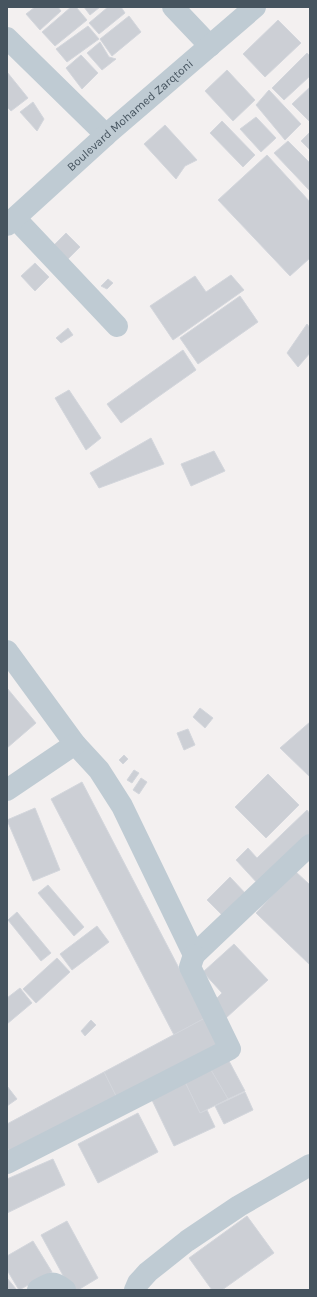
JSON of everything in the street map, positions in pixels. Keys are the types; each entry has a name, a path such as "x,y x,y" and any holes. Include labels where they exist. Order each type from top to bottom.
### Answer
{"street":[{"path":"173,7 210,46"},
{"name":"Boulevard Mohamed Zarqtoni","path":"11,222 106,135 255,7"},
{"path":"10,46 106,135"},
{"path":"11,222 117,326"},
{"path":"7,651 75,744 99,770 122,806 194,955"},
{"path":"7,790 75,744"},
{"path":"7,1163 230,1049 190,967 194,955 310,845"},
{"path":"135,1290 148,1272 188,1241 239,1206 310,1165"},
{"path":"38,1290 49,1283 54,1283 65,1290"}],"building":[{"path":"35,7 58,7 61,11 40,30 26,14"},
{"path":"71,7 76,7 87,20 55,46 42,32"},
{"path":"84,7 100,7 90,15"},
{"path":"108,7 121,7 125,13 99,34 89,23"},
{"path":"129,16 141,32 112,56 100,39"},
{"path":"278,20 301,43 265,77 243,54"},
{"path":"88,26 99,39 67,62 56,49"},
{"path":"100,42 109,57 116,59 102,70 87,53"},
{"path":"307,53 310,56 310,76 284,100 272,88"},
{"path":"81,55 98,73 82,89 66,68"},
{"path":"227,70 255,100 233,121 205,91"},
{"path":"7,72 28,98 11,111 7,107"},
{"path":"310,87 310,122 292,104"},
{"path":"269,90 301,124 285,140 256,105"},
{"path":"33,102 44,119 37,131 20,112"},
{"path":"256,117 276,138 261,152 240,129"},
{"path":"222,121 255,155 243,167 210,133"},
{"path":"165,125 197,160 185,166 176,179 144,144"},
{"path":"310,132 310,150 301,141"},
{"path":"288,141 310,163 310,191 274,153"},
{"path":"267,155 310,202 310,258 290,276 218,200"},
{"path":"66,233 80,247 67,260 53,246"},
{"path":"35,263 49,277 35,291 21,276"},
{"path":"231,275 244,290 173,340 150,306 195,276 206,292"},
{"path":"108,279 113,283 107,289 101,286"},
{"path":"240,296 258,322 198,364 180,338"},
{"path":"307,324 310,328 310,353 298,367 287,353"},
{"path":"68,328 73,335 61,343 56,338"},
{"path":"183,350 196,370 121,423 107,404"},
{"path":"69,390 101,438 86,450 55,398"},
{"path":"151,438 164,464 99,488 90,473"},
{"path":"214,451 225,471 191,486 181,464"},
{"path":"7,688 36,723 7,748"},
{"path":"200,708 213,718 205,728 193,717"},
{"path":"310,722 310,777 280,748"},
{"path":"188,729 195,745 184,750 177,733"},
{"path":"124,755 128,759 123,764 119,760"},
{"path":"134,770 139,773 132,783 127,780"},
{"path":"268,774 299,805 266,838 235,807"},
{"path":"141,778 147,782 139,794 133,790"},
{"path":"82,782 205,1018 174,1035 51,799"},
{"path":"35,808 60,870 33,881 7,820"},
{"path":"307,810 310,814 310,837 259,885 236,860 248,848 257,858"},
{"path":"295,871 310,885 310,965 256,913"},
{"path":"230,877 246,894 223,916 207,900"},
{"path":"48,885 84,927 74,936 38,893"},
{"path":"17,912 51,953 41,961 8,920"},
{"path":"97,926 109,942 72,970 60,954"},
{"path":"234,944 268,980 226,1018 212,1003 222,993 203,972"},
{"path":"57,958 70,972 36,1003 23,989"},
{"path":"20,988 32,1003 7,1024 7,998"},
{"path":"205,1018 220,1046 118,1100 104,1072"},
{"path":"91,1020 96,1025 85,1036 81,1031"},
{"path":"229,1061 245,1091 228,1099 211,1070"},
{"path":"211,1070 228,1099 200,1113 185,1082"},
{"path":"104,1072 118,1100 12,1156 7,1147 7,1124"},
{"path":"185,1082 200,1113 207,1110 215,1127 174,1146 151,1098"},
{"path":"7,1086 17,1099 7,1106"},
{"path":"245,1092 253,1110 224,1124 215,1106"},
{"path":"138,1113 158,1152 98,1183 78,1144"},
{"path":"53,1159 65,1185 7,1213 7,1179"},
{"path":"247,1216 274,1253 222,1290 212,1290 189,1258"},
{"path":"67,1221 98,1278 78,1290 71,1290 41,1235"},
{"path":"33,1241 52,1272 19,1290 7,1270 7,1256"},
{"path":"7,1278 16,1289 15,1290 7,1290"}]}
